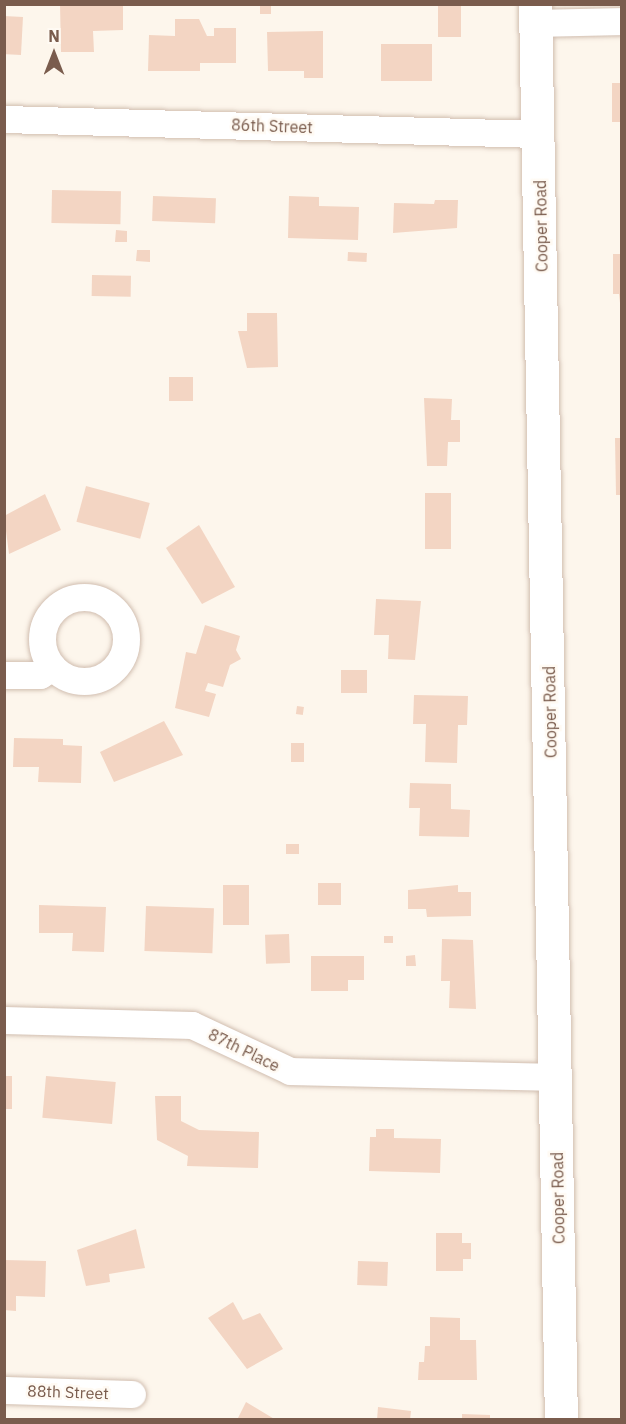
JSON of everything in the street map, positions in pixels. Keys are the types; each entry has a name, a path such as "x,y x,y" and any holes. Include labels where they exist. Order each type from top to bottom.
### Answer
{"street":[{"path":"536,14 621,21"},
{"name":"Cooper Road","path":"536,14 557,1077 561,1419"},
{"name":"86th Street","path":"4,119 539,134"},
{"path":"4,675 40,675 53,667"},
{"name":"87th Place","path":"4,1020 192,1024 290,1071 557,1077"},
{"name":"88th Street","path":"4,1390 132,1394"}],"building":[{"path":"60,4 123,4 123,30 93,31 94,52 61,52"},
{"path":"260,4 271,4 271,14 260,14"},
{"path":"438,5 461,5 461,37 438,37"},
{"path":"4,16 23,17 21,55 4,54"},
{"path":"175,19 199,19 207,36 214,36 214,28 236,28 236,63 200,63 200,71 148,71 149,35 175,36"},
{"path":"323,31 323,78 304,78 304,71 268,71 267,32"},
{"path":"381,44 432,44 432,81 381,81"},
{"path":"612,83 622,83 622,122 612,122"},
{"path":"52,190 121,191 120,224 51,223"},
{"path":"153,196 216,198 215,223 152,221"},
{"path":"289,196 319,197 319,206 359,207 358,240 288,238"},
{"path":"435,200 458,200 457,228 393,233 394,203 434,204"},
{"path":"116,230 127,231 127,242 115,242"},
{"path":"137,250 150,250 150,262 136,261"},
{"path":"348,252 367,253 367,262 348,261"},
{"path":"613,254 622,254 622,321 619,294 613,294"},
{"path":"92,275 131,276 131,297 92,296"},
{"path":"247,313 277,313 278,367 247,368 238,331 247,331"},
{"path":"169,377 193,377 193,401 169,401"},
{"path":"424,398 452,399 451,420 460,420 460,442 448,442 447,466 427,466"},
{"path":"615,438 622,438 622,495 616,495"},
{"path":"86,486 150,503 140,539 76,522"},
{"path":"425,493 451,493 451,549 425,549"},
{"path":"45,494 61,530 9,554 4,516"},
{"path":"199,525 235,587 202,604 166,548"},
{"path":"376,599 421,601 415,660 388,659 389,635 374,635"},
{"path":"205,625 240,636 236,650 241,659 230,665 223,687 208,683 205,691 216,694 209,717 175,708 186,652 196,654"},
{"path":"341,670 367,670 367,693 341,693"},
{"path":"414,695 468,696 467,725 458,725 457,763 425,762 426,724 413,724"},
{"path":"297,706 304,707 303,715 296,714"},
{"path":"164,721 183,755 114,782 100,752"},
{"path":"14,738 63,739 63,745 82,746 81,783 38,782 39,767 13,767"},
{"path":"291,743 304,743 304,762 291,762"},
{"path":"410,783 451,784 451,809 470,810 469,837 419,836 420,808 409,808"},
{"path":"286,844 299,844 299,854 286,854"},
{"path":"318,883 341,883 341,905 318,905"},
{"path":"223,885 249,885 249,925 223,925"},
{"path":"458,885 458,892 471,892 471,916 427,917 426,909 408,909 408,890"},
{"path":"39,905 106,907 104,952 72,951 73,933 39,933"},
{"path":"146,906 214,908 212,953 144,951"},
{"path":"289,934 290,963 266,964 265,935"},
{"path":"384,936 393,936 393,943 384,943"},
{"path":"442,939 473,940 476,1009 449,1008 450,981 441,981"},
{"path":"415,955 416,966 406,966 406,956"},
{"path":"311,956 364,956 364,980 348,980 348,991 311,991"},
{"path":"4,1076 12,1076 12,1109 4,1109"},
{"path":"46,1076 116,1082 112,1124 42,1118"},
{"path":"155,1096 181,1096 181,1121 199,1130 259,1132 258,1168 187,1166 188,1156 157,1140"},
{"path":"376,1129 394,1129 394,1138 441,1139 440,1173 369,1171 370,1137 376,1137"},
{"path":"136,1229 145,1268 109,1274 110,1282 86,1286 77,1250"},
{"path":"436,1233 462,1233 462,1243 471,1243 471,1259 463,1259 463,1271 436,1271"},
{"path":"4,1260 46,1261 45,1297 16,1296 16,1311 4,1310"},
{"path":"358,1261 388,1262 387,1286 357,1285"},
{"path":"233,1302 243,1320 260,1313 283,1349 247,1369 208,1318"},
{"path":"430,1317 460,1318 460,1340 476,1340 477,1380 418,1380 419,1362 424,1362 425,1346 430,1346"},
{"path":"246,1402 276,1420 237,1420"},
{"path":"378,1407 411,1411 410,1420 377,1420"},
{"path":"462,1414 490,1415 490,1420 462,1420"}]}
